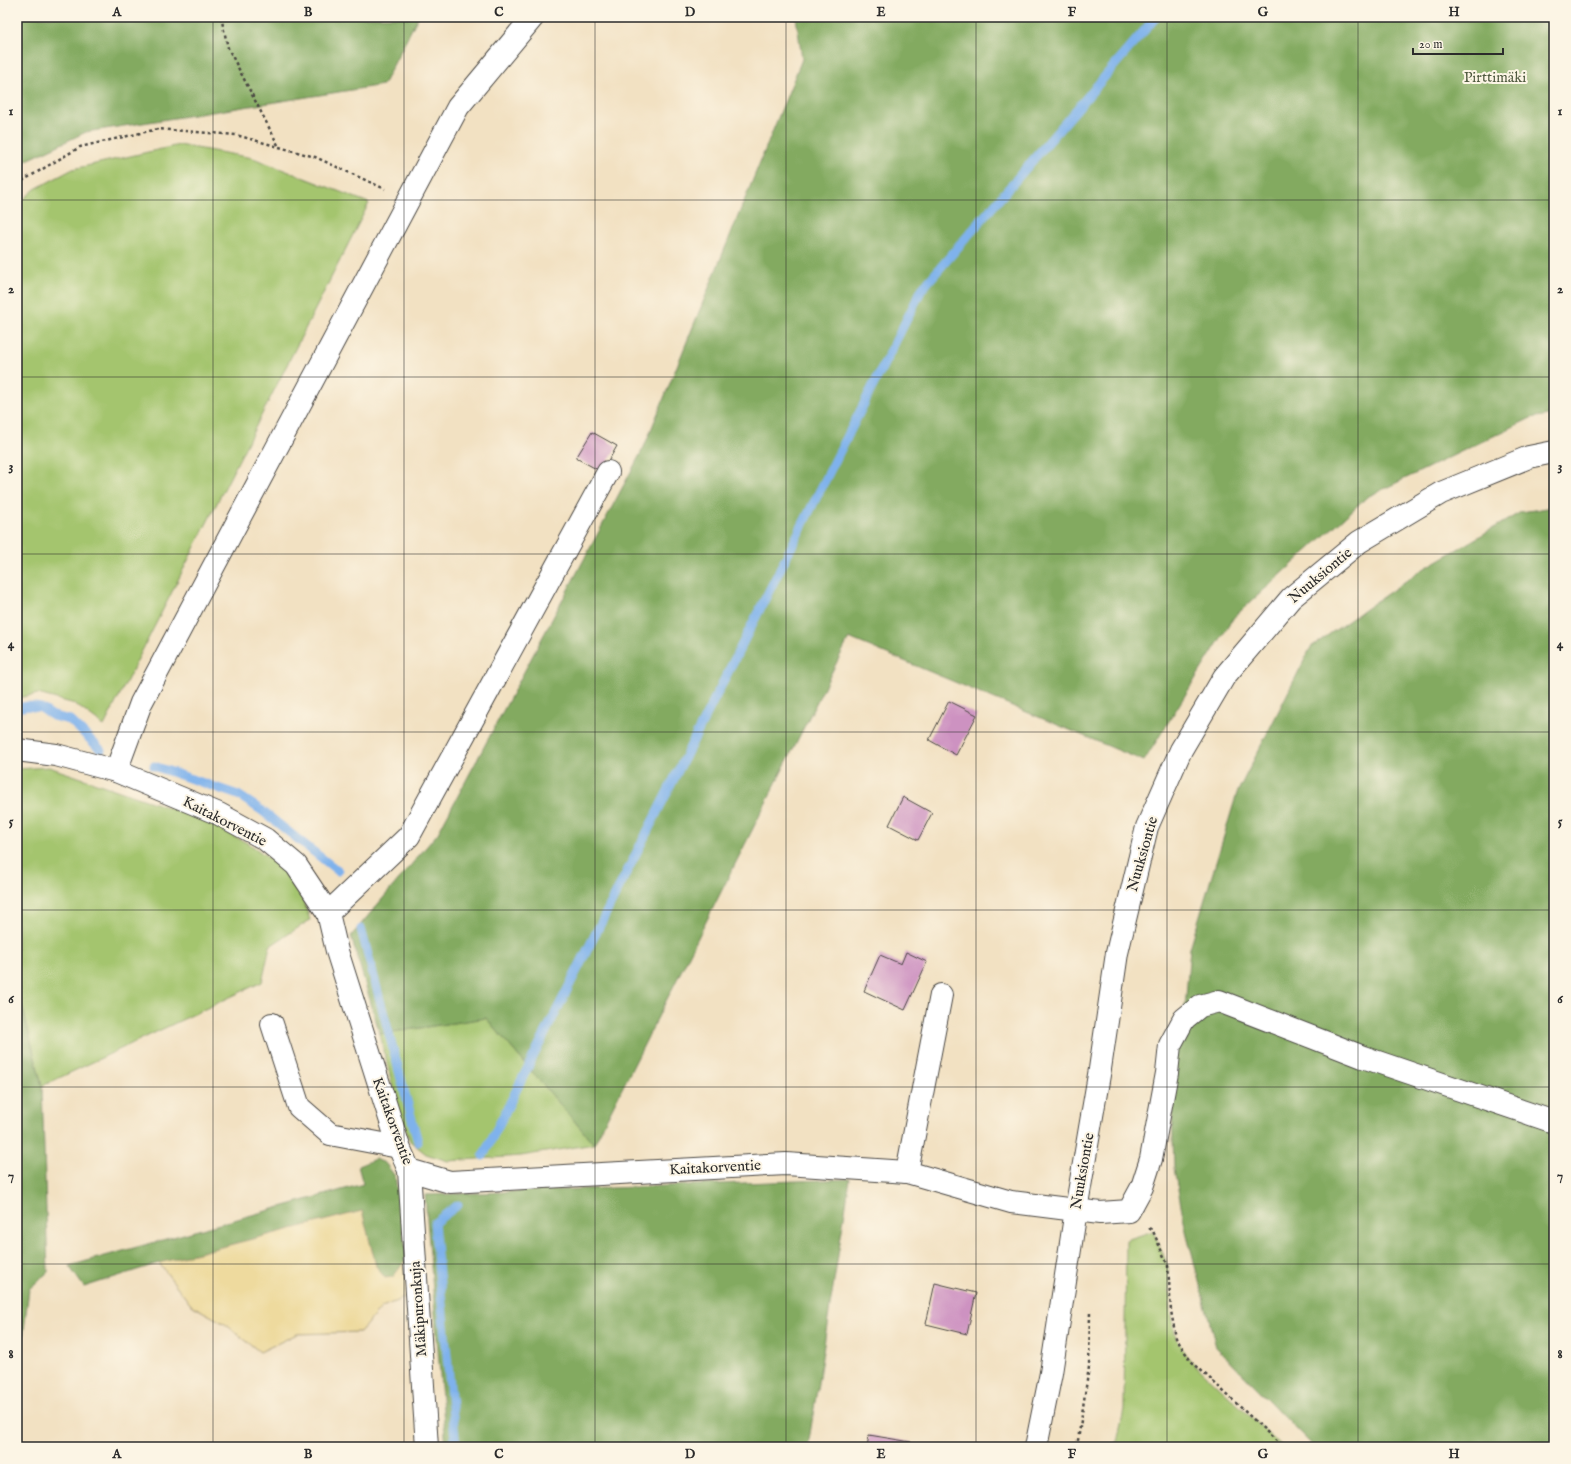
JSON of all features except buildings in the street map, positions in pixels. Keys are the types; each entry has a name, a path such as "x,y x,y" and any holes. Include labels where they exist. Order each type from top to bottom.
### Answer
{"street":[{"path":"116,771 141,703 458,108 533,17"},
{"name":"Nuuksiontie","path":"1036,1447 1051,1373 1076,1210 1100,1069 1117,953 1147,827 1181,750 1224,677 1291,598 1359,542 1441,493 1529,457 1554,452"},
{"path":"328,913 410,836 608,472"},
{"name":"Kaitakorventie","path":"17,750 56,755 116,771 219,814 265,839 296,865 328,913 337,951 399,1147 409,1170 450,1182 786,1164 907,1172 1011,1202 1100,1213 1129,1211"},
{"path":"907,1172 942,995"},
{"path":"1129,1211 1142,1187 1151,1159 1167,1074 1170,1045 1184,1019 1200,1006 1219,1001 1363,1058 1554,1122"},
{"path":"272,1024 299,1107 330,1134 399,1147"},
{"name":"Mäkipuronkuja","path":"409,1170 427,1447"}],"path":[{"path":"221,17 228,48 279,147"},
{"path":"17,184 80,147 158,129 236,135 315,157 409,200"},
{"path":"1129,1211 1153,1231 1168,1266 1171,1312 1176,1338 1190,1360 1283,1447"},
{"path":"1077,1447 1089,1367 1090,1306"}],"green space":[{"path":"17,17 418,17 383,85 86,132 17,165"},
{"name":"Pirttimäki","path":"796,17 1554,17 1554,414 1531,418 1367,497 1234,617 1144,761 849,638 594,1144 486,1018 380,1034 351,936 438,833 644,447 802,59"},
{"path":"179,145 253,158 369,203 104,726 75,704 38,694 17,698 17,205 35,189 73,169"},
{"path":"1554,507 1554,1447 1314,1447 1216,1347 1186,1231 1174,1169 1170,1045 1184,1019 1190,948 1237,793 1311,647 1420,571 1521,512"},
{"path":"49,767 199,818 251,845 281,867 300,890 310,920 270,946 262,982 42,1086 20,997 17,994 17,769"},
{"path":"17,994 20,997 42,1086 48,1272 29,1289 20,1362 17,1367"},
{"path":"486,1018 594,1144 521,1156 448,1161 426,1154 410,1141 399,1113 380,1034"},
{"path":"375,1159 385,1163 395,1176 407,1258 393,1277 385,1278 376,1266 362,1211 159,1263 84,1287 69,1266 363,1184 358,1166"},
{"path":"850,1179 808,1447 446,1447 425,1195"},
{"path":"1153,1231 1168,1266 1171,1311 1176,1338 1190,1360 1283,1447 1116,1447 1124,1410 1126,1240"}],"sand":[{"path":"362,1211 376,1266 385,1278 393,1277 407,1258 409,1296 382,1307 360,1332 297,1334 260,1352 225,1324 191,1305 159,1263"}],"waterway":[{"path":"483,1156 922,289 1156,17"},
{"path":"17,708 28,706 41,708 53,716 70,720 101,750"},
{"path":"154,766 238,795 261,810 338,871"},
{"path":"361,929 418,1142"},
{"path":"456,1447 434,1223 458,1205"}]}
